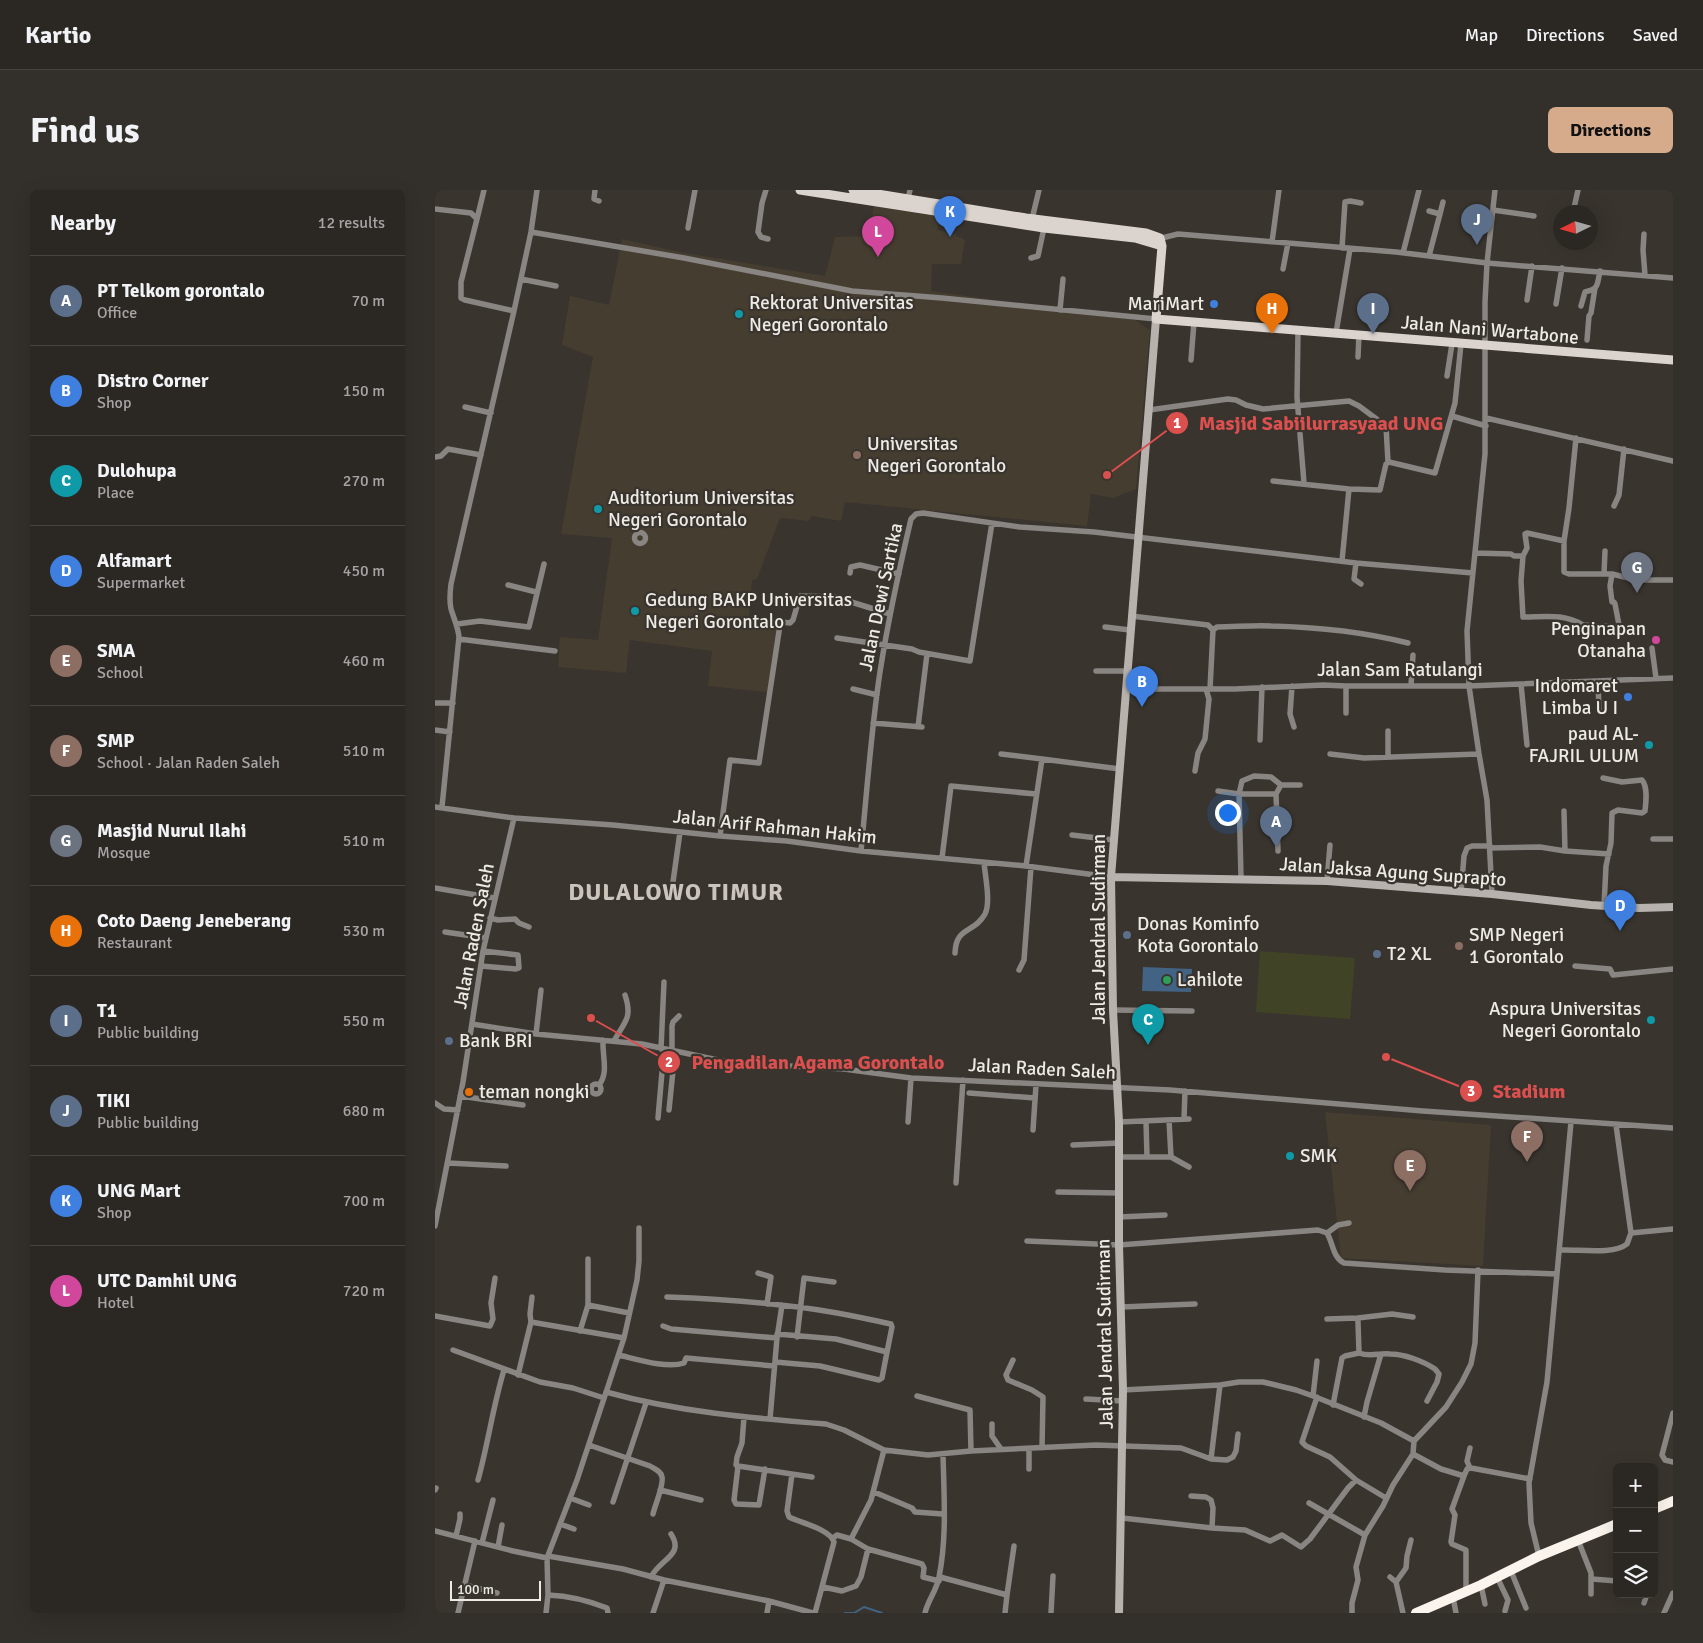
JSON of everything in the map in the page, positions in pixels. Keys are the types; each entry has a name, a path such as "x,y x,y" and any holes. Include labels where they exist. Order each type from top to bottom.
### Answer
{"highway":[{"path":"1656,1508 1673,1501"},
{"path":"1416,1613 1466,1592 1539,1556 1613,1526"}],"main road":[{"path":"800,190 1028,221 1135,231 1154,235 1158,242"},
{"path":"853,190 909,195 1028,221 1044,228 1158,242"},
{"name":"Jalan Jendral Sudirman","path":"1156,319 1158,242"},
{"name":"Jalan Nani Wartabone","path":"1156,319 1673,360"}],"street":[{"path":"484,190 461,282 461,298 515,311"},
{"path":"442,807 459,639 457,624 451,608 451,584 515,311 531,232 537,190"},
{"path":"595,190 594,199 599,201"},
{"path":"688,228 695,190"},
{"path":"766,190 758,232 761,237 769,239"},
{"path":"1028,221 1039,190"},
{"path":"1272,242 1279,190"},
{"path":"1403,253 1419,190"},
{"path":"1492,894 1487,800 1469,686 1467,631 1485,454 1484,346 1487,263 1495,190"},
{"path":"1575,205 1578,190"},
{"path":"1342,248 1345,202 1361,203"},
{"path":"1429,256 1443,202"},
{"path":"435,209 471,213 477,219"},
{"path":"1493,210 1535,216"},
{"path":"1429,211 1441,214"},
{"path":"1031,258 1038,256 1044,228"},
{"path":"531,232 852,290 1156,319"},
{"path":"1158,242 1178,234 1403,253 1487,263 1673,278"},
{"path":"1644,234 1645,275"},
{"path":"1283,268 1288,243"},
{"path":"1336,333 1350,249"},
{"path":"1527,300 1532,266"},
{"path":"1556,304 1562,268"},
{"path":"1587,340 1589,316 1600,271"},
{"path":"1060,310 1063,279"},
{"path":"521,280 557,286"},
{"path":"1581,306 1585,292 1593,291 1595,288"},
{"name":"Jalan Jendral Sudirman","path":"1119,1613 1123,1390 1119,1245 1119,1122 1113,1010 1111,877 1156,319"},
{"path":"1191,360 1194,322"},
{"path":"1298,331 1296,376 1304,483"},
{"path":"1358,357 1359,335"},
{"path":"1387,462 1435,473 1451,416 1459,376 1456,344"},
{"path":"1447,376 1456,344"},
{"path":"1149,410 1228,399 1263,409 1349,401 1386,426 1387,462 1380,490 1349,489 1273,480"},
{"path":"465,407 491,413"},
{"path":"1451,416 1486,426"},
{"path":"1486,418 1673,461"},
{"path":"1576,438 1569,516 1564,542 1564,572 1569,574 1612,574 1637,580 1673,580"},
{"path":"435,457 441,456 448,449 481,455"},
{"path":"1614,506 1619,495 1624,449"},
{"path":"1342,561 1349,489"},
{"name":"Jalan Dewi Sartika","path":"861,851 873,723 890,614 911,519 916,514 1020,527 1094,532 1139,539 1356,563 1473,573"},
{"path":"837,638 911,649 927,654 970,661 992,523"},
{"path":"1564,542 1525,534 1527,548 1523,556 1521,582 1523,617 1553,615 1583,625 1617,627 1619,625 1615,604 1612,602 1611,597 1612,574"},
{"path":"1604,574 1605,551"},
{"path":"1475,553 1523,556"},
{"path":"1356,563 1354,579 1361,584"},
{"path":"457,624 480,621 529,627 543,564"},
{"path":"850,573 851,567 856,565 899,574"},
{"path":"509,585 536,592"},
{"path":"720,836 730,760 759,763 780,625 781,622 790,623 793,620 800,596 835,597 890,614"},
{"path":"1131,616 1208,626 1213,630"},
{"path":"1105,627 1130,630"},
{"path":"1213,630 1217,627 1292,627 1358,632 1408,643"},
{"path":"1195,771 1198,754 1205,739 1213,630"},
{"path":"459,639 555,651"},
{"path":"1652,648 1655,678"},
{"path":"873,723 920,727 927,654"},
{"path":"1411,685 1413,655"},
{"path":"1096,671 1128,671"},
{"name":"Jalan Sam Ratulangi","path":"1127,689 1208,689 1323,685 1469,686 1673,678"},
{"path":"1598,682 1599,711"},
{"path":"1521,684 1527,745"},
{"path":"1292,686 1290,714 1294,727"},
{"path":"1346,686 1346,712"},
{"path":"1260,740 1262,687"},
{"path":"853,688 877,695"},
{"path":"435,703 453,704"},
{"path":"435,730 450,732"},
{"path":"1388,731 1388,757"},
{"path":"1001,754 1121,769"},
{"path":"1330,754 1357,758 1479,754"},
{"path":"1019,970 1024,960 1028,866 1042,759"},
{"path":"1241,878 1239,794 1242,781 1254,776 1271,777 1281,785 1300,785"},
{"path":"1603,778 1622,782 1642,780 1645,786 1644,812 1618,810 1612,812 1604,906"},
{"path":"1278,850 1276,794 1281,785"},
{"path":"942,858 951,786 1036,794"},
{"path":"1218,791 1239,794 1276,794"},
{"name":"Jalan Arif Rahman Hakim","path":"435,807 514,818 787,841 861,851 1028,866 1111,877"},
{"path":"1563,812 1565,851"},
{"name":"Jalan Raden Saleh","path":"514,818 485,938 472,1024 536,1034 642,1044 732,1063 844,1069 911,1078 1185,1091 1571,1122 1673,1128"},
{"path":"673,882 680,832"},
{"path":"1072,835 1114,840"},
{"path":"1653,839 1673,839"},
{"path":"1327,881 1330,845"},
{"path":"1461,892 1464,856 1467,848 1472,846 1540,847 1609,854"},
{"path":"955,953 957,940 961,934 977,923 986,909 984,862"},
{"name":"Jalan Jaksa Agung Suprapto","path":"1111,877 1327,881 1492,894 1604,906 1673,907"},
{"path":"435,888 494,898"},
{"path":"490,918 498,920 515,919 529,927"},
{"path":"445,932 485,938"},
{"path":"481,966 519,968 518,955 483,951"},
{"path":"1575,966 1610,969 1613,975 1673,969"},
{"path":"658,1118 663,1049 664,982"},
{"path":"536,1034 541,990"},
{"path":"614,1041 627,1020 628,1008 625,995"},
{"path":"1113,1010 1192,1011"},
{"path":"669,1110 673,1051 672,1026 679,1016"},
{"path":"435,1226 437,1206 448,1162 472,1024"},
{"path":"599,1085 603,1078 605,1067 603,1040"},
{"path":"908,1122 911,1078"},
{"path":"956,1183 963,1080"},
{"path":"1033,1130 1036,1085"},
{"path":"1119,1122 1187,1119 1185,1091"},
{"path":"969,1094 1035,1098"},
{"path":"460,1096 523,1105"},
{"path":"435,1103 444,1109 457,1110"},
{"path":"1169,1120 1171,1157"},
{"path":"1146,1122 1147,1157"},
{"path":"1539,1556 1531,1523 1530,1479 1547,1382 1571,1122"},
{"path":"1560,1250 1597,1251 1621,1248 1627,1244 1631,1233 1616,1125"},
{"path":"1073,1145 1119,1143"},
{"path":"1119,1157 1171,1157 1189,1167"},
{"path":"448,1162 505,1166"},
{"path":"1057,1192 1075,1194 1119,1193"},
{"path":"1119,1217 1165,1215"},
{"path":"1027,1241 1119,1245 1318,1230 1327,1232 1338,1225 1349,1223"},
{"path":"546,1613 548,1595 547,1557 589,1445 624,1338 639,1261 639,1228"},
{"path":"1631,1233 1673,1229"},
{"path":"1327,1232 1335,1255 1343,1263 1445,1270 1557,1274"},
{"path":"580,1331 587,1305 588,1259"},
{"path":"1352,1613 1352,1602 1357,1580 1356,1567 1365,1535 1413,1454 1414,1441 1445,1407 1462,1382 1471,1364 1475,1343 1478,1270"},
{"path":"758,1273 771,1277 767,1304"},
{"path":"435,1316 490,1326 493,1319 491,1304 495,1278"},
{"path":"797,1336 805,1278 834,1282"},
{"path":"518,1374 531,1322 530,1314 533,1297"},
{"path":"619,1355 669,1365 684,1363 686,1358 820,1366 879,1380 882,1378 891,1324 831,1312 782,1305 667,1297"},
{"path":"1121,1307 1195,1304"},
{"path":"587,1305 629,1313"},
{"path":"770,1419 774,1364 782,1305"},
{"path":"1327,1318 1358,1318 1387,1314 1413,1317"},
{"path":"1358,1318 1359,1353"},
{"path":"531,1322 624,1338"},
{"path":"663,1326 671,1329 836,1340 887,1352"},
{"path":"453,1350 540,1382 699,1412 826,1424 844,1430 884,1450 918,1454 943,1454 971,1450 1123,1445 1181,1448 1211,1459 1227,1460 1233,1457 1236,1451 1238,1434"},
{"path":"1333,1405 1342,1358 1359,1353 1368,1356 1389,1354 1405,1357 1431,1366 1437,1371 1439,1376 1427,1401"},
{"path":"1364,1417 1381,1354"},
{"path":"1013,1360 1006,1375 1008,1380 1043,1397 1042,1448"},
{"path":"1317,1361 1315,1397 1302,1442 1306,1446 1330,1457 1356,1480 1386,1498"},
{"path":"478,1480 495,1400 504,1370"},
{"path":"1123,1390 1263,1382 1315,1397 1381,1423 1414,1441"},
{"path":"1211,1459 1221,1385"},
{"path":"917,1396 969,1410 971,1450"},
{"path":"1086,1399 1123,1402"},
{"path":"613,1502 646,1403"},
{"path":"1673,1413 1662,1455 1665,1460 1673,1462"},
{"path":"744,1417 742,1443 736,1460 736,1465 738,1466 734,1500 736,1504 756,1505 760,1503 765,1470"},
{"path":"992,1424 993,1436 1001,1449"},
{"path":"589,1445 650,1466 659,1471 662,1477 653,1514"},
{"path":"1469,1468 1467,1461 1470,1448"},
{"path":"1029,1449 1029,1469"},
{"path":"851,1539 869,1506 884,1450"},
{"path":"925,1613 939,1579 944,1539 943,1454"},
{"path":"1413,1454 1441,1468 1464,1476"},
{"path":"738,1466 812,1477"},
{"path":"1469,1468 1530,1479"},
{"path":"1466,1592 1466,1550 1451,1542 1455,1515 1452,1509 1464,1476 1469,1468"},
{"path":"791,1474 787,1512 789,1517 833,1538"},
{"path":"1122,1518 1245,1530 1270,1541 1282,1534 1301,1547 1310,1539 1356,1480"},
{"path":"660,1490 701,1500"},
{"path":"874,1492 912,1508 915,1512 943,1514"},
{"path":"1191,1496 1206,1497 1211,1500 1213,1508 1212,1528"},
{"path":"570,1498 589,1505"},
{"path":"482,1543 493,1500"},
{"path":"1309,1503 1365,1535"},
{"path":"456,1536 460,1514"},
{"path":"560,1524 574,1529"},
{"path":"498,1547 502,1525"},
{"path":"435,1531 547,1557 623,1569 664,1580 769,1601 814,1613 823,1587 833,1546 833,1538"},
{"path":"651,1577 677,1547 671,1534"},
{"path":"833,1538 837,1535 851,1539 869,1549 921,1564 923,1566 923,1577 1007,1595"},
{"path":"1396,1582 1406,1568 1411,1540"},
{"path":"1578,1540 1592,1579 1591,1594"},
{"path":"458,1613 475,1541"},
{"path":"1005,1613 1014,1546"},
{"path":"823,1587 842,1591 856,1586 861,1577 869,1549"},
{"path":"1511,1571 1526,1608"},
{"path":"1051,1613 1053,1576"},
{"path":"1390,1577 1396,1582 1403,1613"},
{"path":"1497,1577 1508,1600 1505,1611"},
{"path":"1592,1579 1613,1581"},
{"path":"653,1613 664,1580"},
{"path":"465,1585 497,1593"},
{"path":"1481,1585 1485,1604"},
{"path":"1664,1613 1673,1593"},
{"path":"548,1595 586,1600 607,1608 608,1613"},
{"path":"1453,1598 1456,1613"},
{"path":"1644,1603 1646,1598"},
{"path":"767,1613 769,1601"}],"shaded area":[{"name":"Universitas Negeri Gorontalo","path":"874,203 940,215 937,230 956,234 956,236 965,240 961,264 932,264 931,291 1135,320 1150,330 1136,489 1113,498 1091,494 1087,526 845,502 841,521 812,516 809,521 780,518 757,579 752,580 749,616 780,621 767,692 708,686 712,651 630,640 626,673 558,667 560,637 598,640 612,538 561,534 593,357 562,345 570,296 609,305 622,239 679,252 825,276 835,237 870,236"},
{"path":"1325,1112 1491,1125 1483,1266 1341,1258"}],"green space":[{"path":"1260,951 1355,958 1350,1019 1256,1012"}],"water":[{"name":"Lahilote","path":"1143,967 1192,969 1191,992 1142,991"}],"waterway":[{"path":"845,1613 854,1613 864,1607 882,1613"}],"place":[{"name":"UNG Mart","path":"950,237"},
{"name":"TIKI","path":"1477,245"},
{"name":"UTC Damhil UNG","path":"878,257"},
{"name":"MariMart","path":"1214,304"},
{"name":"Rektorat Universitas Negeri Gorontalo","path":"739,314"},
{"name":"Coto Daeng Jeneberang","path":"1272,334"},
{"name":"T1","path":"1373,334"},
{"name":"Universitas Negeri Gorontalo","path":"857,455"},
{"name":"Masjid Sabiilurrasyaad UNG","path":"1107,475"},
{"name":"Auditorium Universitas Negeri Gorontalo","path":"598,509"},
{"name":"Masjid Nurul Ilahi","path":"1637,593"},
{"name":"Gedung BAKP Universitas Negeri Gorontalo","path":"635,611"},
{"name":"Penginapan Otanaha","path":"1656,640"},
{"name":"Indomaret Limba U I","path":"1628,697"},
{"name":"Distro Corner","path":"1142,707"},
{"name":"paud AL- FAJRIL ULUM","path":"1649,745"},
{"name":"PT Telkom gorontalo","path":"1276,847"},
{"name":"Alfamart","path":"1620,931"},
{"name":"Donas Kominfo Kota Gorontalo","path":"1127,935"},
{"name":"SMP Negeri 1 Gorontalo","path":"1459,946"},
{"name":"T2 XL","path":"1377,954"},
{"name":"Lahilote","path":"1167,980"},
{"name":"Pengadilan Agama Gorontalo","path":"591,1018"},
{"name":"Aspura Universitas Negeri Gorontalo","path":"1651,1020"},
{"name":"Bank BRI","path":"449,1041"},
{"name":"Dulohupa","path":"1148,1045"},
{"name":"Stadium","path":"1386,1057"},
{"name":"teman nongki","path":"469,1092"},
{"name":"SMK","path":"1290,1156"},
{"name":"SMP","path":"1527,1162"},
{"name":"SMA","path":"1410,1191"}],"district":[{"name":"DULALOWO TIMUR","path":"676,892"}]}
